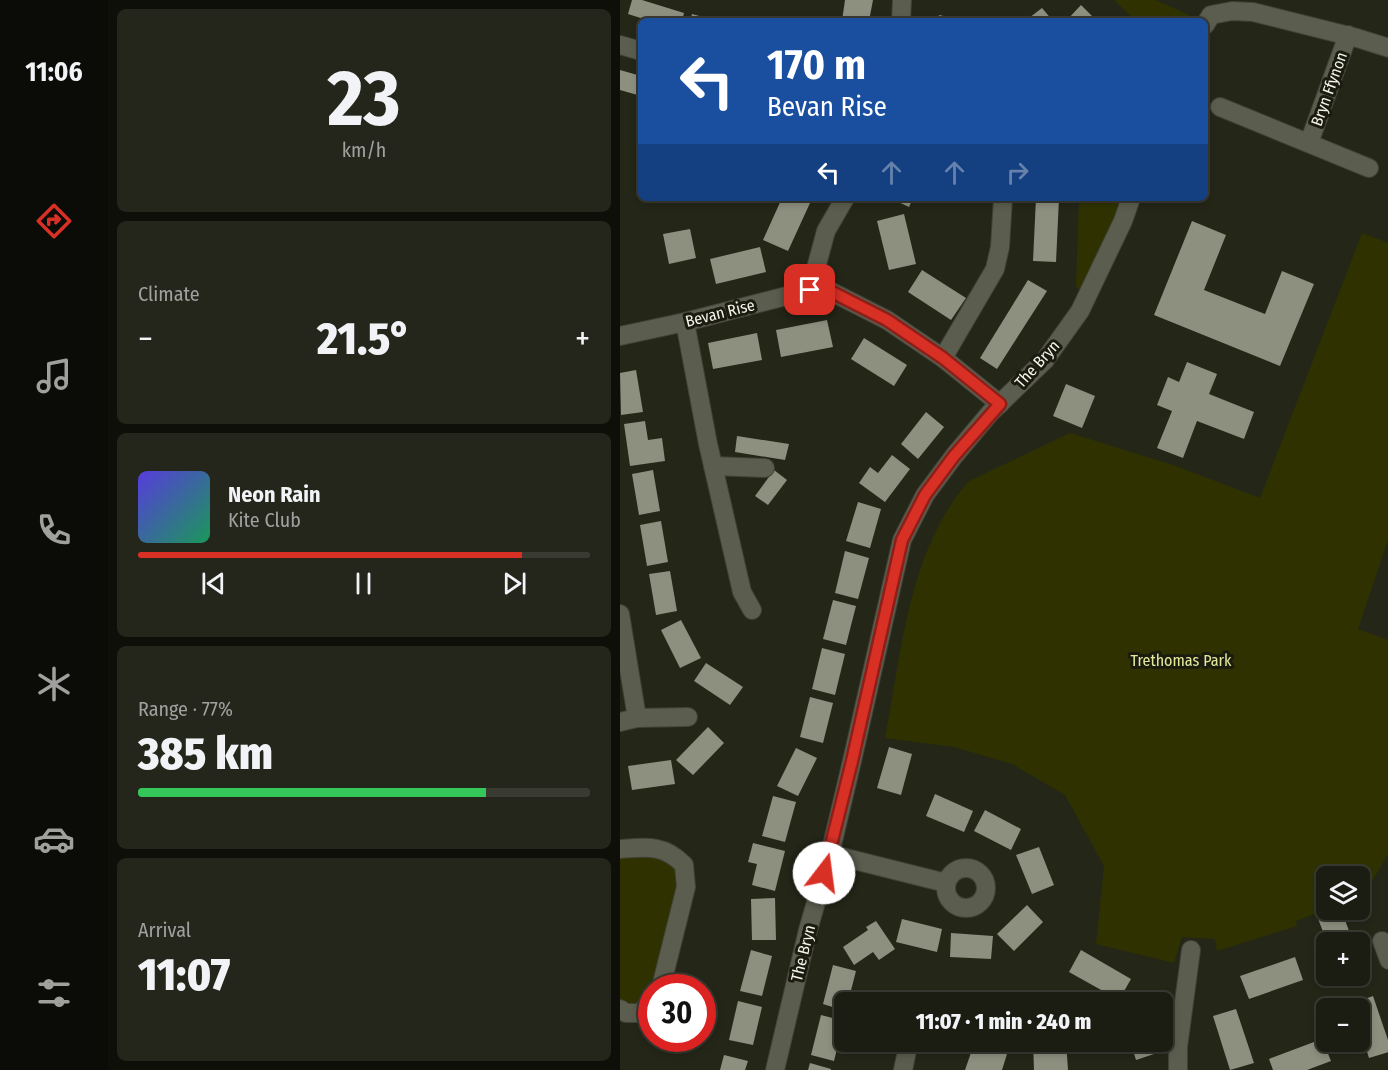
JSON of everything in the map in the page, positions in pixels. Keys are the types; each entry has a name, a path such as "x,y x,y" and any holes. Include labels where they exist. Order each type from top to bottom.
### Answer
{"street":[{"path":"901,18 902,0"},
{"path":"1208,20 1211,15 1232,11 1253,12 1348,35 1388,48"},
{"name":"Bryn Ffynon","path":"1309,143 1348,35"},
{"path":"620,45 638,50"},
{"name":"Bryn Ffynon","path":"1220,107 1369,168"},
{"path":"810,290 826,231 843,201"},
{"path":"943,358 995,269 1000,247 1003,201"},
{"name":"The Bryn","path":"775,1070 808,930 830,854 902,540 925,495 954,456 1000,404 1044,360 1080,311 1123,221 1130,201"},
{"name":"Bevan Rise","path":"620,336 810,290 826,289 877,315 943,358 1000,404"},
{"path":"685,322 713,466 742,592 752,610"},
{"path":"713,466 765,468"},
{"path":"620,614 628,720 688,717"},
{"path":"620,849 653,847 674,855 684,865 686,887 664,974"},
{"path":"830,854 946,883"},
{"path":"1382,941 1388,960"},
{"path":"1178,1070 1178,1047 1191,950"},
{"path":"620,1009 638,1013"},
{"path":"903,1070 907,1052"}],"green space":[{"path":"1114,0 1156,0 1191,16 1191,18 1133,18"},
{"path":"1079,201 1130,201 1086,299 1076,286"},
{"name":"Trethomas Park","path":"1362,233 1389,243 1388,540 1358,629 1388,640 1388,854 1370,885 1370,866 1316,866 1316,914 1296,921 1297,926 1217,951 1215,939 1182,937 1174,963 1096,944 1104,866 1065,795 1012,764 954,747 885,738 910,603 920,570 949,508 969,481 1070,433 1176,466 1260,498"},
{"path":"620,849 684,865 663,974 638,974 638,1004 620,1009"}],"building":[{"path":"632,0 642,0 684,13 683,18 641,18 628,14"},
{"path":"845,0 873,0 870,18 842,18"},
{"path":"1081,5 1094,18 1069,18"},
{"path":"1042,8 1050,18 1029,18"},
{"path":"692,14 707,18 691,18"},
{"path":"620,70 638,75 638,95 620,90"},
{"path":"781,201 810,203 788,251 763,240"},
{"path":"896,201 912,201 909,207"},
{"path":"1036,201 1059,201 1056,262 1033,261"},
{"path":"904,214 916,264 889,270 877,221"},
{"path":"1192,221 1226,235 1204,290 1265,314 1282,271 1314,284 1280,366 1154,315"},
{"path":"690,229 696,258 669,264 663,234"},
{"path":"760,247 766,272 716,284 710,259"},
{"path":"922,270 966,298 951,320 908,292"},
{"path":"1028,280 1047,291 997,369 980,358"},
{"path":"827,320 833,347 781,357 776,330"},
{"path":"757,333 762,360 713,369 708,343"},
{"path":"864,338 907,365 894,386 851,359"},
{"path":"1187,362 1217,374 1209,394 1254,412 1244,439 1197,421 1183,458 1157,448 1172,411 1157,405 1168,377 1179,382"},
{"path":"636,370 643,412 621,415 620,373"},
{"path":"1066,384 1095,396 1082,428 1053,416"},
{"path":"926,412 944,427 918,459 901,444"},
{"path":"645,421 648,440 662,438 665,461 630,466 624,424"},
{"path":"737,436 789,444 785,460 735,452"},
{"path":"892,455 910,469 885,502 859,483 870,467 878,473"},
{"path":"653,470 660,511 639,515 632,474"},
{"path":"774,470 787,480 768,505 755,496"},
{"path":"858,502 881,509 870,548 846,541"},
{"path":"661,521 668,562 647,566 640,525"},
{"path":"845,551 869,558 858,599 835,593"},
{"path":"670,571 677,611 656,615 649,574"},
{"path":"833,600 856,606 846,645 823,639"},
{"path":"681,620 701,658 680,668 661,630"},
{"path":"822,648 845,654 835,695 812,689"},
{"path":"706,663 743,687 730,705 694,681"},
{"path":"810,697 833,703 823,743 800,737"},
{"path":"708,727 724,743 693,775 676,760"},
{"path":"889,747 912,754 901,795 877,788"},
{"path":"796,748 817,758 798,796 777,786"},
{"path":"671,760 675,784 632,790 628,766"},
{"path":"935,794 973,811 964,832 926,816"},
{"path":"773,796 796,802 785,842 762,836"},
{"path":"985,810 1021,829 1011,850 974,831"},
{"path":"753,843 785,851 775,891 752,885 757,864 748,862"},
{"path":"1039,847 1054,885 1032,894 1016,855"},
{"path":"775,898 776,940 752,940 751,899"},
{"path":"1027,905 1043,922 1014,951 997,934"},
{"path":"902,919 942,929 937,952 896,942"},
{"path":"1319,920 1345,920 1349,932 1323,932"},
{"path":"876,921 895,949 879,960 873,952 854,965 843,947 868,930 866,927"},
{"path":"951,933 993,936 991,959 950,957"},
{"path":"751,950 772,956 762,996 740,991"},
{"path":"1081,950 1131,979 1124,992 1105,992 1069,972"},
{"path":"1295,957 1303,980 1249,999 1240,976"},
{"path":"833,965 856,971 851,992 834,992 834,1008 823,1004"},
{"path":"1373,996 1389,1043 1389,1052 1369,1058 1367,1052 1370,1052 1370,998 1368,998"},
{"path":"738,1001 762,1007 753,1045 729,1040"},
{"path":"1236,1009 1254,1063 1230,1070 1213,1016"},
{"path":"821,1015 834,1018 834,1052 836,1052 834,1061 811,1055"},
{"path":"1316,1041 1316,1052 1327,1052 1331,1061 1307,1070 1273,1070 1269,1059"},
{"path":"971,1052 1008,1052 1002,1070 965,1070"},
{"path":"1033,1052 1067,1052 1068,1070 1034,1070"},
{"path":"1133,1052 1160,1052 1136,1060"},
{"path":"724,1055 748,1061 745,1070 720,1070"},
{"path":"810,1063 831,1069 831,1070 808,1070"}],"route":[{"path":"810,290 826,289 887,320 943,358 1000,404 954,456 925,495 902,540 824,873"}]}
